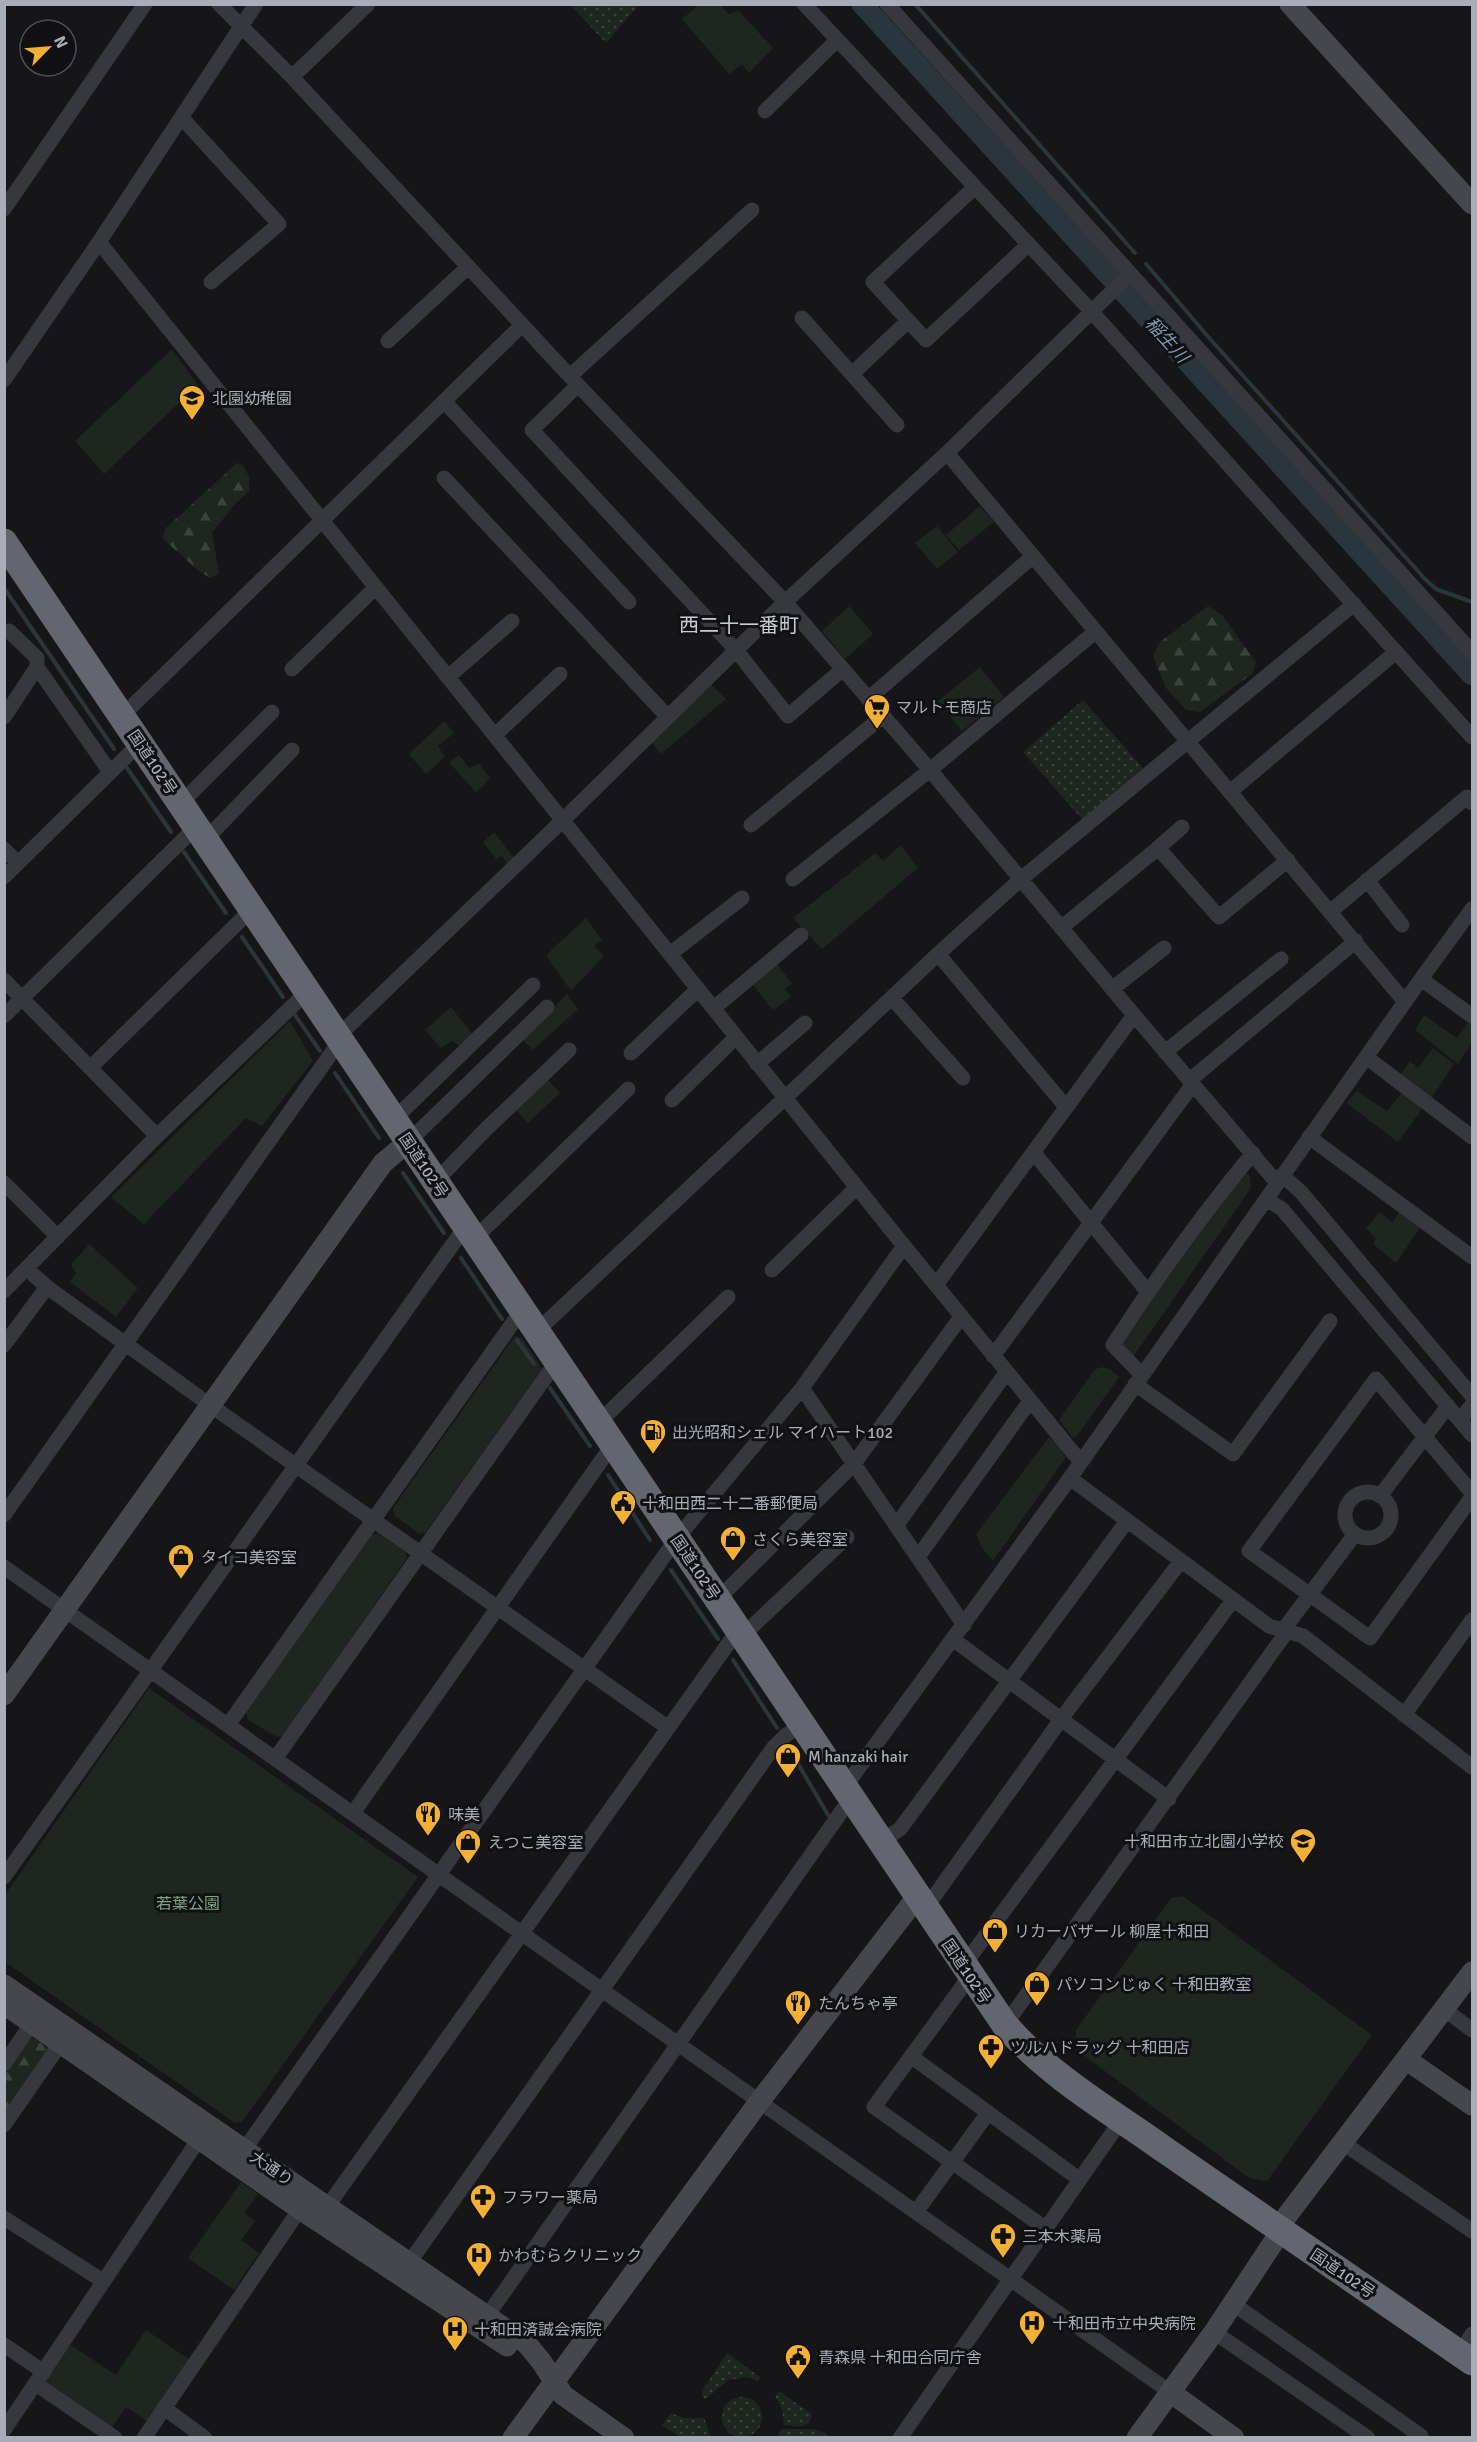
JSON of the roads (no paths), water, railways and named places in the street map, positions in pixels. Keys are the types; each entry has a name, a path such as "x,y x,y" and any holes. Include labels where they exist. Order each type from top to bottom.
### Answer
{"highway":[{"name":"国道102号","path":"4,542 1005,2025 1038,2058 1280,2231 1468,2350"}],"street":[{"path":"4,209 145,4"},
{"path":"219,4 292,77 574,381 785,602 930,770 1191,1082 1253,1153 1280,1179 1301,1192 1473,1396"},
{"path":"4,380 182,118 255,4"},
{"path":"292,77 368,4"},
{"path":"804,4 1092,312 1473,737"},
{"path":"887,4 1127,277 1473,652"},
{"path":"1290,4 1473,204"},
{"path":"765,111 837,40"},
{"path":"182,118 279,224 211,282"},
{"path":"975,187 873,282 908,321 926,340 1029,244"},
{"path":"752,210 574,381 532,430 736,650 788,716 843,669"},
{"path":"99,242 757,1064 1006,1373 1080,1461"},
{"path":"388,341 468,267"},
{"path":"4,1515 339,1039 667,716 785,602 947,453 1127,277"},
{"path":"802,318 897,425"},
{"path":"853,373 908,321"},
{"path":"122,716 522,325"},
{"path":"444,400 629,602"},
{"path":"947,453 1405,1002"},
{"path":"444,477 667,716"},
{"path":"868,699 1032,557"},
{"path":"292,669 375,588"},
{"path":"228,1725 374,1521 530,1321 786,1098 938,954 1022,879 1354,604"},
{"path":"448,677 512,621"},
{"path":"9,631 37,658 38,667 110,772"},
{"path":"793,879 930,770 1095,632"},
{"path":"1231,791 1396,652"},
{"path":"4,717 38,667"},
{"path":"495,735 560,674"},
{"path":"181,804 272,712"},
{"path":"751,825 883,716"},
{"path":"4,877 140,742"},
{"path":"4,1016 292,750"},
{"path":"1331,911 1467,797 1473,803"},
{"path":"1061,928 1182,827"},
{"path":"1158,848 1219,917 1288,860"},
{"path":"4,849 18,863"},
{"path":"1367,880 1402,925"},
{"path":"670,954 742,898"},
{"path":"91,1068 252,909"},
{"path":"487,2316 679,2044 964,1624 1473,909"},
{"path":"714,1008 801,934"},
{"path":"993,1356 1191,1082 1356,941"},
{"path":"1112,989 1164,948"},
{"path":"938,954 1066,1107"},
{"path":"1166,1052 1281,958"},
{"path":"1421,979 1473,1016"},
{"path":"4,980 157,1136"},
{"path":"393,1120 532,985"},
{"path":"631,1053 698,989"},
{"path":"4,1291 157,1136 307,992"},
{"path":"892,998 963,1078"},
{"path":"4,1695 383,1163 408,1143 547,1007"},
{"path":"936,1285 1134,1015"},
{"path":"757,1064 805,1023"},
{"path":"672,1100 736,1037"},
{"path":"435,1182 485,1130 569,1050"},
{"path":"1366,1057 1473,1137"},
{"path":"4,1877 297,1464 470,1233 628,1089"},
{"path":"1309,1137 1473,1257"},
{"path":"1034,1153 1147,1291"},
{"path":"1253,1153 1208,1207 1147,1291 1113,1345 1138,1379 1233,1454 1330,1321"},
{"path":"4,1182 58,1237"},
{"path":"772,1270 857,1187"},
{"path":"1266,1199 1282,1209 1473,1435"},
{"path":"240,2155 677,1538 802,1388 904,1246"},
{"path":"27,1269 48,1287 210,1405 297,1464 374,1521 667,1727"},
{"path":"5,1343 48,1287"},
{"path":"353,1814 499,1608 605,1434 728,1297"},
{"path":"718,1599 853,1465 961,1317"},
{"path":"275,1759 557,1361"},
{"path":"896,1526 1006,1373"},
{"path":"1376,1379 1473,1495 1370,1638 1249,1551 1376,1379"},
{"path":"802,1388 964,1624"},
{"path":"918,1557 1030,1401"},
{"path":"1460,1420 1473,1405"},
{"path":"1380,1496 1448,1406"},
{"path":"1070,1478 1269,1626 1303,1636 1404,1715 1470,1760"},
{"path":"1366,1492 1380,1496 1389,1508 1388,1524 1378,1535 1362,1537 1355,1534 1346,1523 1348,1502 1353,1497 1366,1492"},
{"path":"880,1842 900,1829 1127,1521"},
{"path":"1005,2025 1169,1798 1309,1594 1355,1534"},
{"path":"327,2207 667,1727 740,1633 847,1537"},
{"path":"513,2438 759,2102 920,1902 933,1898 1061,1719 1181,1561"},
{"path":"4,1567 1234,2438"},
{"path":"1045,2228 874,2106 912,2058 967,1971 1116,1759 1233,1600"},
{"path":"1404,1715 1473,1620"},
{"path":"954,1640 1169,1798"},
{"path":"409,2263 773,1748 786,1735 802,1725"},
{"path":"1137,2438 1214,2332 1280,2231 1286,2217 1473,1972"},
{"name":"大通り","path":"4,1985 240,2155 327,2207 526,2343 563,2395 624,2438"},
{"name":"大通り","path":"4,2004 199,2139 240,2155 300,2209 487,2333 521,2354 535,2356"},
{"path":"1444,2009 1473,2030"},
{"path":"4,2064 32,2024"},
{"path":"4,2125 61,2043"},
{"path":"912,2058 1079,2179"},
{"path":"1407,2060 1473,2105"},
{"path":"916,2212 988,2113"},
{"path":"900,2438 1122,2120"},
{"path":"7,2423 40,2378 199,2139"},
{"path":"1343,2143 1473,2231"},
{"path":"144,2438 300,2209"},
{"path":"4,2218 103,2281"},
{"path":"1233,2302 1412,2429 1421,2436 1420,2438"},
{"path":"1214,2332 1368,2438"},
{"path":"4,2345 40,2378 115,2438"},
{"path":"164,2408 205,2438"}],"waterway":[{"name":"稲生川","path":"862,4 1472,675"},
{"path":"915,4 1135,253"},
{"path":"1146,264 1426,580 1436,589 1472,602"},
{"path":"4,588 114,749"},
{"path":"127,768 171,832"},
{"path":"184,852 226,913"},
{"path":"242,937 283,997"},
{"path":"295,1015 320,1051"},
{"path":"335,1073 379,1138"},
{"path":"403,1173 444,1233"},
{"path":"461,1258 502,1319"},
{"path":"517,1340 534,1364"},
{"path":"550,1388 590,1446"},
{"path":"608,1475 650,1540"},
{"path":"671,1570 718,1639"},
{"path":"733,1660 777,1728"},
{"path":"789,1748 828,1815"}],"place":[{"name":"北園幼稚園","path":"192,421"},
{"name":"マルトモ商店","path":"877,730"},
{"name":"出光昭和シェル マイハート102","path":"653,1455"},
{"name":"十和田西二十二番郵便局","path":"623,1526"},
{"name":"さくら美容室","path":"733,1562"},
{"name":"タイコ美容室","path":"181,1580"},
{"name":"M hanzaki hair","path":"788,1779"},
{"name":"味美","path":"428,1837"},
{"name":"十和田市立北園小学校","path":"1303,1864"},
{"name":"えつこ美容室","path":"468,1865"},
{"name":"リカーバザール 柳屋十和田","path":"995,1954"},
{"name":"パソコンじゅく 十和田教室","path":"1037,2007"},
{"name":"たんちゃ亭","path":"798,2026"},
{"name":"ツルハドラッグ 十和田店","path":"991,2070"},
{"name":"フラワー薬局","path":"483,2220"},
{"name":"三本木薬局","path":"1003,2259"},
{"name":"かわむらクリニック","path":"479,2278"},
{"name":"十和田市立中央病院","path":"1032,2346"},
{"name":"十和田済誠会病院","path":"455,2352"},
{"name":"青森県 十和田合同庁舎","path":"798,2380"}],"district":[{"name":"西二十一番町","path":"739,625"}],"park label":[{"name":"若葉公園","path":"188,1903"}]}
